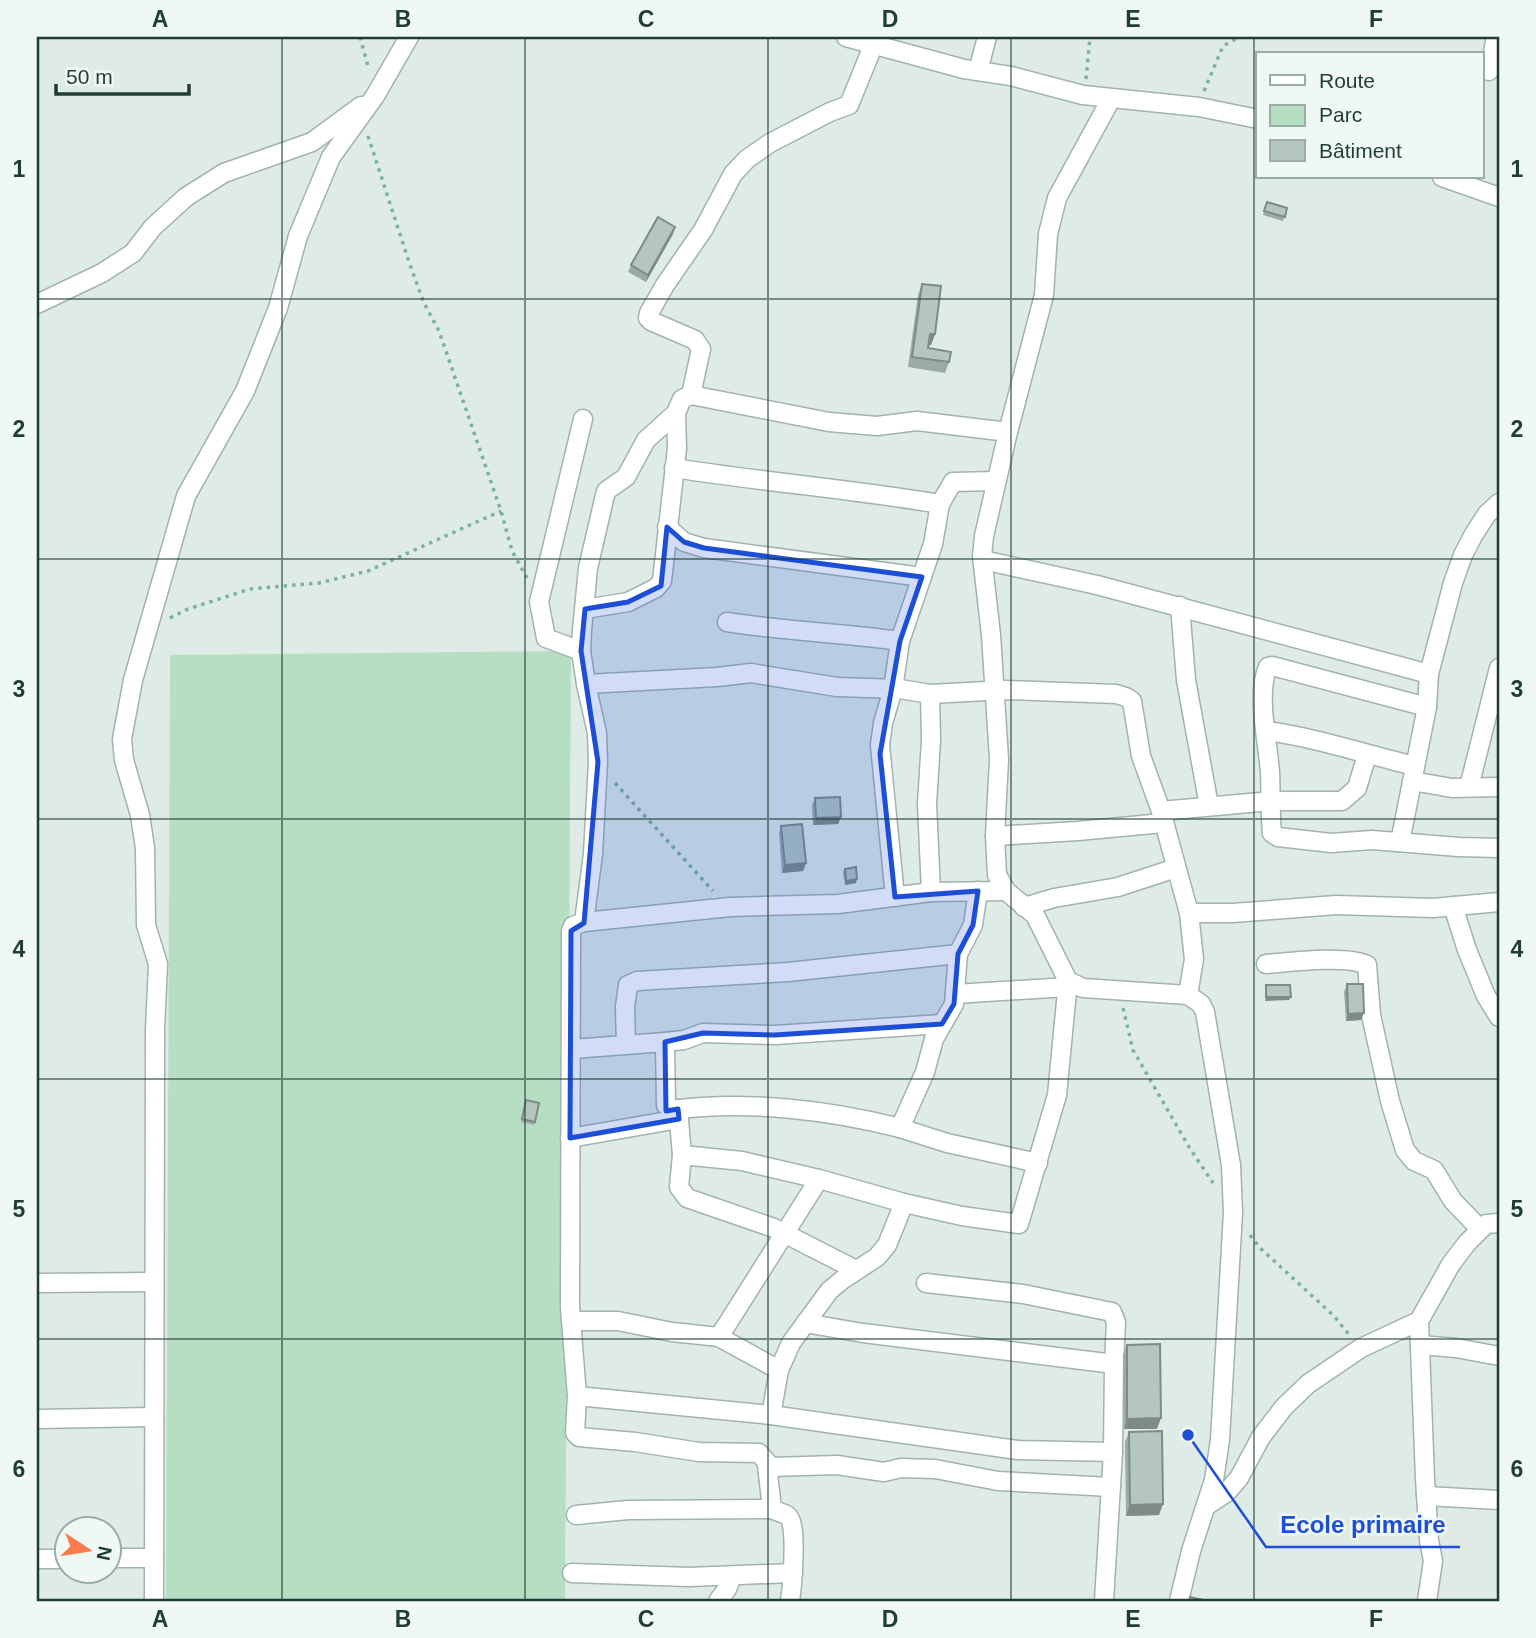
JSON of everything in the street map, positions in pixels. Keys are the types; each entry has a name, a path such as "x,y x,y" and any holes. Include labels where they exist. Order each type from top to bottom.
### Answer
{"street":[{"path":"154,1601 155,1030 158,964 146,925 145,848 140,815 124,760 122,739 133,680 186,496 245,391 278,308 298,236 331,157 376,96 410,37"},
{"path":"846,37 873,46 978,71 1011,76 1083,95 1199,107 1256,119"},
{"path":"978,71 987,37"},
{"path":"1490,70 1496,37"},
{"path":"691,395 701,349 695,340 651,321 649,313 703,230 733,174 747,159 770,143 849,105 873,46"},
{"path":"37,303 102,273 133,253 153,227 178,205 224,173 312,142 376,96"},
{"path":"682,1154 742,1160 904,1203 1016,1225 1021,1221 1053,1116 1060,1082 1068,984 1038,919 1006,891 998,875 995,836 999,759 983,542 1007,432 1044,295 1051,216 1057,198 1111,99"},
{"path":"1445,178 1499,197"},
{"path":"584,922 593,854 598,762 597,733 581,651 588,568 606,491 626,477 646,440 676,413 682,399 691,395 829,422 877,426 916,421 1007,432"},
{"path":"584,609 628,602 659,586 662,581 677,448 676,413"},
{"path":"581,651 547,640 539,602 583,419"},
{"path":"674,468 940,504"},
{"path":"895,897 880,754 883,723 893,689 900,641 933,544 940,504 953,482 996,481"},
{"path":"1400,842 1427,707 1429,674 1447,605 1463,555 1488,514 1499,503"},
{"path":"667,527 684,542 704,548 922,577"},
{"path":"983,560 1180,606 1429,674"},
{"path":"1180,606 1186,680 1209,806"},
{"path":"727,621 789,631 900,641"},
{"path":"1427,707 1270,666 1266,671 1264,685 1271,831 1275,836 1331,843 1372,840 1499,848"},
{"path":"1469,787 1499,668"},
{"path":"586,684 751,673 837,687 893,689 930,694 994,691 1116,694 1130,699 1134,705 1140,756 1162,817 1189,913 1194,959 1188,995"},
{"path":"930,694 931,740 927,804 931,892"},
{"path":"1267,731 1299,735 1367,755 1445,788 1499,787"},
{"path":"995,836 1078,831 1209,806 1271,802 1342,802 1357,788 1367,755"},
{"path":"1024,907 1054,898 1125,885 1176,868"},
{"path":"900,1128 925,1072 933,1042 951,1011 958,954 973,925 978,891"},
{"path":"772,1510 767,1465 759,1453 699,1452 579,1437 575,1433 578,1396 571,1321 571,931 573,926 584,922 730,907 838,904 931,892 1006,891"},
{"path":"1189,913 1233,913 1336,905 1433,908 1499,902"},
{"path":"1453,906 1486,996 1499,1017"},
{"path":"626,1045 625,994 631,983 788,972 958,954"},
{"path":"1266,964 1318,960 1366,964 1371,1016 1390,1101 1405,1150 1414,1161 1434,1170 1456,1205 1480,1230"},
{"path":"955,994 1068,984 1083,988 1188,995 1201,1004 1205,1012 1231,1165 1234,1212 1220,1440 1214,1480 1179,1601"},
{"path":"572,1049 684,1040 703,1033 810,1033 942,1024"},
{"path":"665,1042 666,1105 679,1114"},
{"path":"570,1138 679,1114 759,1107 808,1110 900,1128 947,1143 1038,1163"},
{"path":"679,1114 682,1154 678,1187 687,1198 785,1233 856,1270"},
{"path":"719,1338 819,1179"},
{"path":"771,1415 779,1370 791,1343 829,1291 877,1256 887,1245 904,1203"},
{"path":"1427,1601 1433,1561 1426,1496 1419,1321 1451,1264 1486,1224 1499,1223"},
{"path":"37,1283 154,1282"},
{"path":"926,1283 1036,1296 1112,1312 1116,1322 1113,1452 1104,1601"},
{"path":"571,1321 618,1321 719,1338 779,1370"},
{"path":"1206,1506 1226,1493 1239,1478 1261,1437 1308,1384 1361,1348 1419,1321"},
{"path":"805,1322 886,1336 1114,1364"},
{"path":"1420,1345 1499,1356"},
{"path":"578,1396 771,1415 1018,1450 1113,1452"},
{"path":"37,1419 154,1417"},
{"path":"767,1465 837,1465 884,1472 901,1468 936,1469 998,1481 1111,1487"},
{"path":"1426,1496 1499,1500"},
{"path":"576,1515 628,1510 772,1510 788,1516 793,1524 790,1601"},
{"path":"122,1558 154,1558"},
{"path":"572,1573 732,1576 793,1573"},
{"path":"718,1601 732,1576"}],"path":[{"path":"360,37 376,96"},
{"path":"1083,95 1090,37"},
{"path":"1199,107 1223,46 1238,37"},
{"path":"369,127 368,138 409,262 424,303 439,331 501,510 512,551 539,602"},
{"path":"148,630 188,609 250,589 318,583 368,571 501,510"},
{"path":"598,762 709,888 730,907"}],"highlighted area":[{"path":"667,527 684,542 704,548 922,577 900,641 880,754 895,897 978,891 973,925 958,954 954,1004 942,1024 775,1035 703,1033 665,1042 666,1111 678,1109 679,1119 570,1138 571,931 584,923 598,762 581,651 585,609 628,602 661,586"}],"green space":[{"path":"571,651 565,1601 166,1601 170,655"}],"building":[{"path":"1267,202 1287,208 1285,217 1264,211"},
{"path":"658,217 675,227 648,275 631,265"},
{"path":"922,284 941,286 935,334 930,334 928,348 951,352 949,362 912,357"},
{"path":"840,797 841,817 816,818 815,798"},
{"path":"802,824 806,863 785,865 781,826"},
{"path":"856,867 857,879 846,881 845,869"},
{"path":"1347,984 1363,984 1364,1013 1348,1014"},
{"path":"1266,985 1290,985 1291,997 1266,997"},
{"path":"526,1100 539,1103 535,1122 522,1119"},
{"path":"1160,1344 1161,1418 1127,1419 1127,1345"},
{"path":"1162,1431 1163,1504 1130,1505 1129,1432"},
{"path":"1190,1597 1208,1601 1189,1601"}],"place":[{"name":"Ecole primaire","path":"1188,1435"}]}
